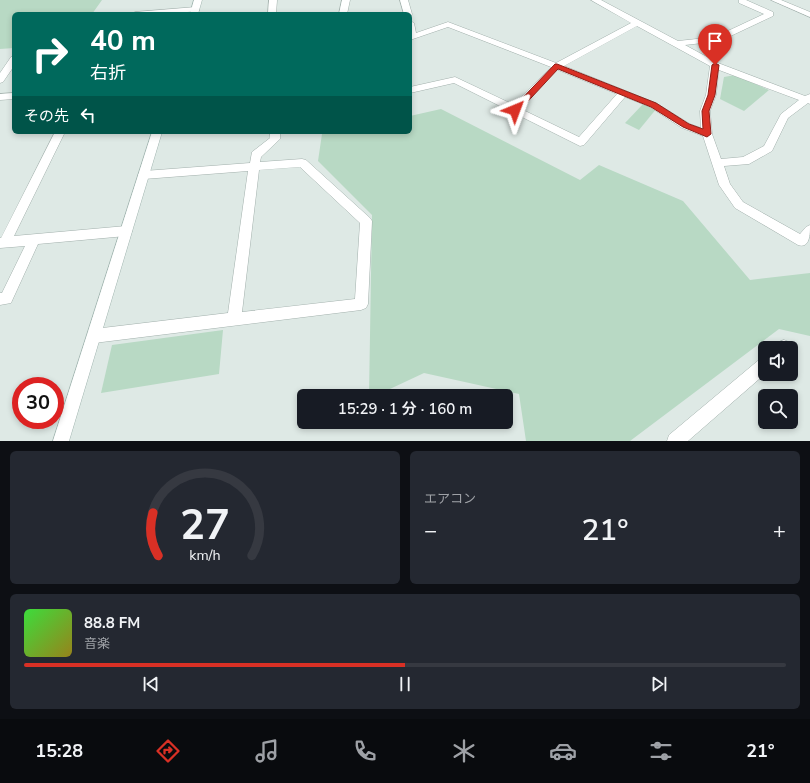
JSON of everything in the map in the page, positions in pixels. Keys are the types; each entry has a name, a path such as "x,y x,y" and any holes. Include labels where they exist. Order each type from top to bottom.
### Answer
{"street":[{"path":"175,12 195,11 198,0"},
{"path":"272,12 273,0"},
{"path":"343,12 346,0"},
{"path":"404,0 407,12"},
{"path":"595,0 715,65 808,99"},
{"path":"677,44 717,40 770,14 742,0"},
{"path":"775,0 810,15"},
{"path":"515,110 557,66 638,22"},
{"path":"412,37 448,24 653,105 686,126 707,134"},
{"path":"0,80 12,62"},
{"path":"715,65 711,95 706,111 707,134 725,185 739,205 802,241 810,230"},
{"path":"412,90 455,80 580,142 623,93"},
{"path":"0,97 12,96"},
{"path":"717,163 745,161 768,148 784,116 808,99"},
{"path":"2,243 59,134"},
{"path":"61,441 156,134"},
{"path":"234,319 256,155 275,139 275,134"},
{"path":"94,336 361,304 366,221 302,163 144,175"},
{"path":"2,243 126,231"},
{"path":"0,299 6,299 34,240"},
{"path":"675,441 758,370"}],"green space":[{"path":"0,0 102,0 93,12 12,12 12,48 0,49"},
{"path":"735,75 769,90 744,111 720,99 724,77"},
{"path":"644,103 657,108 639,130 625,123"},
{"path":"441,109 580,180 599,165 683,201 750,280 810,273 810,336 779,329 763,341 758,341 758,345 630,441 526,441 519,394 513,393 513,389 496,389 424,373 390,389 369,389 372,215 318,161 322,134 412,134 412,116"},
{"path":"223,330 219,374 101,393 112,345"}],"route":[{"path":"515,110 557,66 653,105 686,126 707,134 706,111 711,95 715,65"}]}
